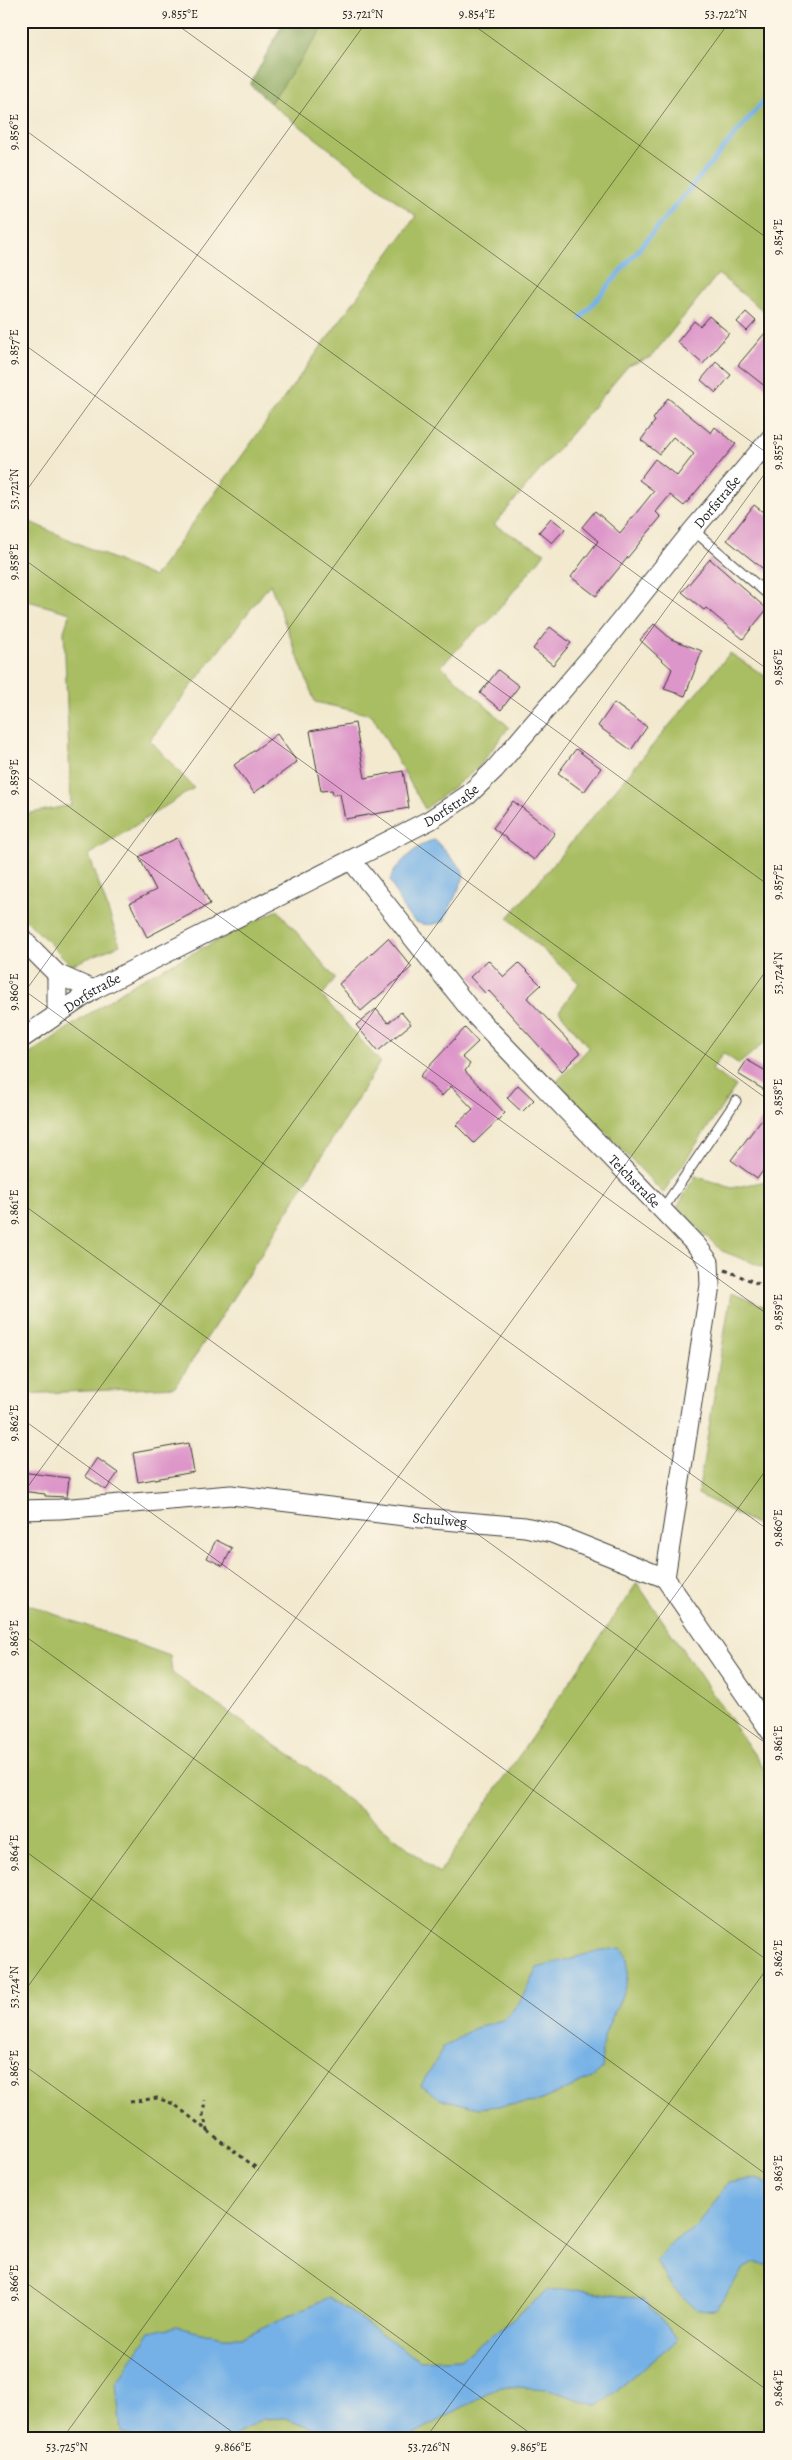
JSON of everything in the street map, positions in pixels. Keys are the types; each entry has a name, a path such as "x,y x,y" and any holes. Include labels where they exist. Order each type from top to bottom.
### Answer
{"street":[{"name":"Dorfstraße","path":"21,1039 93,990 430,820 468,795 494,770 607,638 693,530 771,438"},
{"name":"Teichstraße","path":"351,860 472,1012 662,1210 708,1262"},
{"path":"21,938 57,974 93,990"},
{"path":"57,974 57,1014"},
{"path":"708,1262 710,1285 665,1578 771,1732"},
{"name":"Schulweg","path":"21,1510 60,1509 231,1495 286,1500 421,1518 525,1527 552,1533 665,1578"}],"lane":[{"path":"693,530 771,597"},
{"path":"662,1210 736,1101"}],"path":[{"path":"708,1262 771,1289"},
{"path":"130,2102 157,2098 174,2104 259,2170"},
{"path":"205,2100 203,2115 208,2131"}],"green space":[{"path":"284,21 328,21 270,103 250,85"},
{"path":"328,21 771,21 771,317 718,274 651,357 628,366 494,525 545,553 489,621 474,632 441,666 509,727 478,768 425,809 372,715 315,702 270,584 150,740 194,788 89,855 120,945 71,965 21,915 21,815 71,805 64,631 70,613 21,599 21,518 154,577 416,216 270,103"},
{"path":"730,653 771,680 771,1037 739,1064 723,1053 712,1070 736,1086 663,1193 557,1081 589,1048 559,1011 579,983 508,918"},
{"path":"278,910 335,978 322,996 380,1062 262,1253 175,1387 21,1394 21,1060 136,982"},
{"path":"695,1176 732,1188 771,1180 771,1270 722,1251 677,1208"},
{"path":"731,1293 771,1309 771,1532 698,1494"},
{"path":"637,1583 771,1779 771,2439 21,2439 21,1602 170,1656 172,1673 307,1767 439,1873"}],"water":[{"path":"435,840 462,869 464,877 444,921 422,924 408,916 390,880 402,861 416,849 429,841"},
{"path":"622,1948 627,1960 628,1972 625,1985 621,1999 604,2037 602,2051 603,2069 592,2078 537,2102 479,2108 441,2099 421,2086 444,2047 472,2029 505,2019 521,2000 537,1968 601,1950"},
{"path":"756,2178 771,2186 771,2264 754,2263 743,2269 716,2309 697,2310 672,2287 656,2261 672,2242 697,2227 728,2183"},
{"path":"577,2289 645,2300 678,2339 598,2406 547,2389 501,2386 405,2439 339,2439 286,2418 262,2419 229,2439 136,2439 121,2432 116,2384 150,2332 177,2326 222,2337 242,2337 329,2297 420,2361 460,2359 548,2290"}],"building":[{"path":"746,312 756,321 747,331 737,322"},
{"path":"709,316 729,333 703,364 677,342 694,321 700,326"},
{"path":"771,326 771,391 738,365"},
{"path":"716,362 731,375 716,393 701,380"},
{"path":"668,398 711,433 715,427 736,444 684,506 670,495 656,512 661,517 596,596 571,577 598,541 582,527 595,511 620,533 654,491 639,480 655,459 677,476 694,454 673,437 659,454 641,440 655,421 653,419"},
{"path":"754,505 771,518 771,575 727,540"},
{"path":"551,518 565,529 552,543 539,532"},
{"path":"710,559 767,609 743,639 706,608 704,610 682,592"},
{"path":"654,624 671,639 702,651 685,696 664,689 672,669 640,640"},
{"path":"550,627 571,643 553,665 533,649"},
{"path":"498,670 519,686 501,710 480,693"},
{"path":"614,703 647,727 631,750 598,726"},
{"path":"355,723 365,778 403,771 409,808 345,819 340,794 333,795 332,790 321,791 310,731"},
{"path":"277,734 297,762 254,793 234,765"},
{"path":"576,749 601,768 584,792 558,773"},
{"path":"513,801 555,833 534,860 493,828"},
{"path":"177,838 210,904 147,937 130,903 156,890 139,857"},
{"path":"388,938 412,967 361,1011 339,984"},
{"path":"488,960 504,977 519,963 541,985 527,998 580,1053 562,1071 489,991 486,994 470,977"},
{"path":"376,1009 388,1023 401,1012 411,1024 378,1051 356,1025"},
{"path":"465,1028 478,1042 462,1057 470,1064 465,1071 505,1113 474,1143 456,1125 473,1109 451,1086 442,1096 420,1076"},
{"path":"747,1060 771,1074 771,1094 738,1074"},
{"path":"518,1085 534,1100 522,1112 507,1098"},
{"path":"761,1120 771,1128 771,1160 757,1179 731,1160"},
{"path":"189,1443 194,1472 138,1482 133,1453"},
{"path":"97,1458 118,1473 106,1490 85,1476"},
{"path":"21,1472 69,1478 67,1497 45,1496 45,1494 21,1491"},
{"path":"216,1540 232,1548 223,1566 207,1558"}],"waterway":[{"path":"581,318 771,92"}]}
